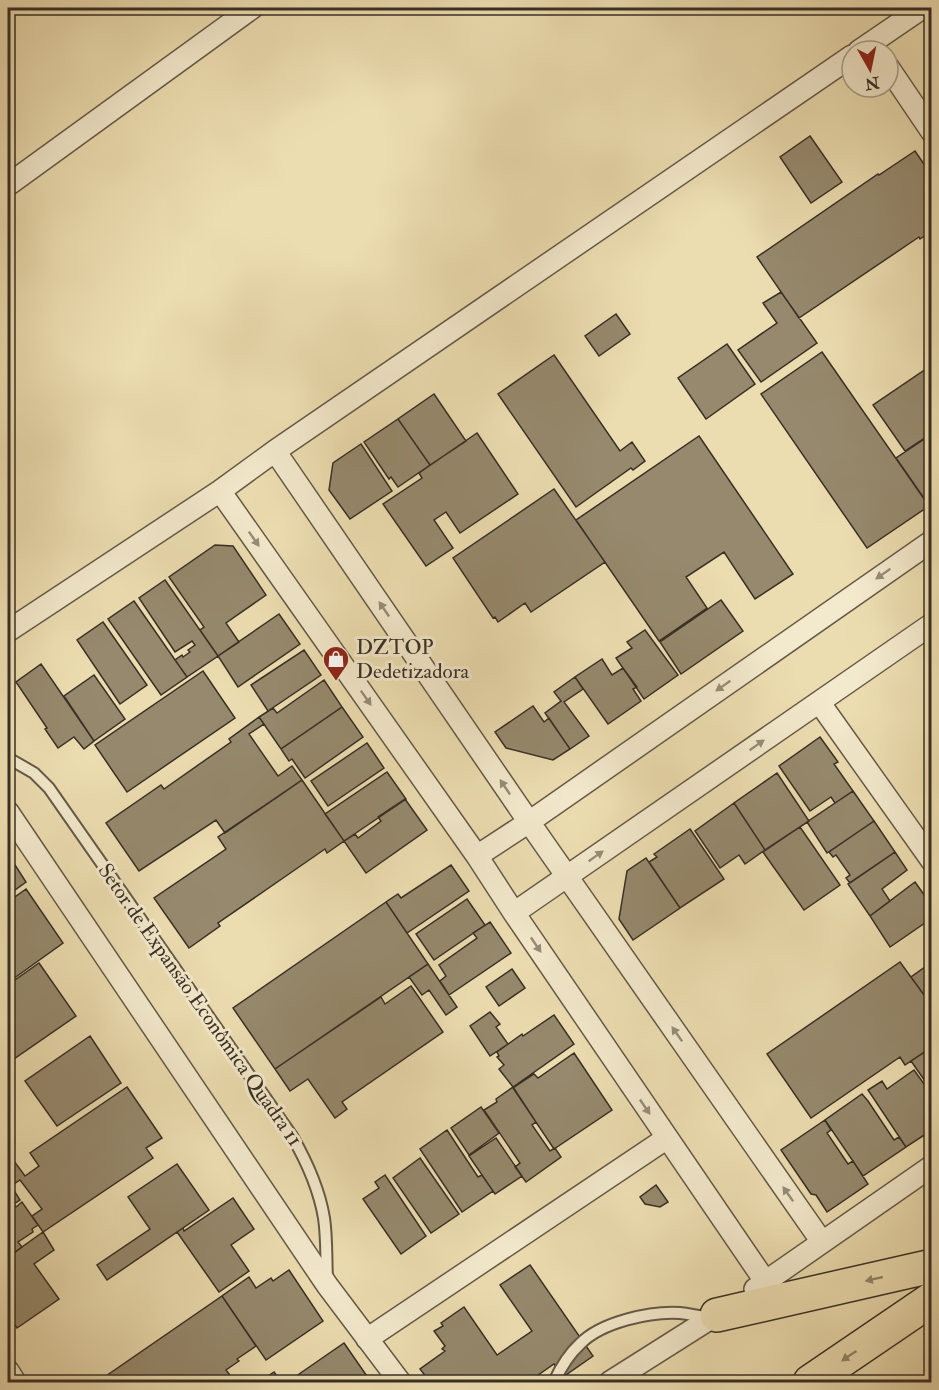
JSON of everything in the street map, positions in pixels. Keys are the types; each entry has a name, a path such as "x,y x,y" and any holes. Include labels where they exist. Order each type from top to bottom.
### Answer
{"highway":[{"path":"714,1316 932,1266"},
{"path":"810,1383 932,1299"}],"street":[{"path":"8,185 252,8"},
{"path":"881,39 922,8"},
{"path":"8,631 220,491 840,64"},
{"path":"900,84 928,123"},
{"path":"275,451 566,876 822,1242"},
{"path":"220,491 477,856 513,913 765,1281"},
{"path":"477,856 932,541"},
{"path":"513,913 932,624"},
{"path":"819,702 932,861"},
{"path":"8,812 327,1285 400,1383"},
{"path":"367,1339 667,1137"},
{"path":"610,1383 714,1316 932,1166"},
{"path":"8,1371 15,1383"}],"lane":[{"name":"Setor de Expansão Econômica Quadra 11","path":"8,758 34,773 49,788 292,1136 307,1162 318,1191 324,1220 327,1285"},
{"path":"554,1383 559,1371 580,1343 601,1329 652,1315 679,1313 714,1316"}],"building":[{"path":"810,136 842,182 811,203 780,157"},
{"path":"915,151 932,176 932,231 920,239 919,237 799,318 757,257"},
{"path":"781,292 817,343 761,382 738,350 777,323 763,303"},
{"path":"616,314 630,334 599,356 585,336"},
{"path":"727,344 755,384 706,419 678,378"},
{"path":"822,352 929,506 867,548 761,394"},
{"path":"554,355 620,451 632,442 645,461 633,470 631,468 576,507 498,394"},
{"path":"932,365 932,433 905,451 873,405"},
{"path":"434,394 466,441 430,465 398,419"},
{"path":"398,419 430,465 398,487 391,477 389,479 364,442"},
{"path":"477,433 518,494 460,533 446,512 434,520 453,548 426,566 383,504 422,478 419,473"},
{"path":"699,436 793,574 755,599 724,552 686,577 707,608 659,641 576,520"},
{"path":"926,438 932,446 929,449 932,453 932,501 928,504 896,458"},
{"path":"361,444 392,491 350,519 329,490 333,463"},
{"path":"554,489 605,562 531,612 525,603 498,622 453,558"},
{"path":"215,545 233,546 266,595 226,623 239,642 218,656 200,630 204,627 169,577"},
{"path":"165,580 218,656 187,677 175,660 190,652 188,650 195,645 192,641 175,652 139,598"},
{"path":"721,600 743,631 681,674 660,642"},
{"path":"134,601 187,677 161,695 108,619"},
{"path":"279,614 300,644 238,687 218,656"},
{"path":"103,622 147,685 120,704 77,640"},
{"path":"645,630 678,675 644,699 616,658 632,648 627,642"},
{"path":"304,650 321,675 268,711 251,685"},
{"path":"602,659 612,675 623,668 637,687 633,689 641,701 608,724 575,677"},
{"path":"41,664 94,741 84,749 74,737 58,748 16,682"},
{"path":"203,671 235,718 127,792 95,745"},
{"path":"94,675 125,719 94,741 64,696"},
{"path":"575,677 583,689 564,702 589,736 570,749 545,713 561,701 554,692"},
{"path":"324,680 342,707 281,749 259,717 273,708 277,713"},
{"path":"533,706 544,722 549,718 570,749 553,760 506,748 495,732"},
{"path":"342,707 363,737 305,778 292,759 289,761 281,749"},
{"path":"259,717 264,724 249,734 278,776 292,766 302,780 225,833 216,820 139,871 106,823 161,785 164,789 231,742 229,739"},
{"path":"820,737 838,762 834,764 853,791 835,803 831,797 810,811 779,766"},
{"path":"367,743 384,768 328,806 311,781"},
{"path":"387,772 406,799 344,841 325,814"},
{"path":"777,773 809,821 765,850 734,803"},
{"path":"302,780 344,841 327,853 325,849 218,923 220,926 189,948 154,898 226,849 218,837"},
{"path":"853,791 874,821 827,853 807,822"},
{"path":"405,799 427,830 366,873 344,841 355,834 358,838 381,821 378,817"},
{"path":"734,803 765,850 745,864 739,855 720,868 695,831"},
{"path":"874,821 895,852 850,883 846,878 850,875 836,855 833,857 829,852"},
{"path":"800,827 840,885 804,910 763,852"},
{"path":"690,829 724,879 680,908 649,862 657,857 654,854"},
{"path":"895,852 907,870 882,889 890,901 870,916 848,884"},
{"path":"8,854 26,882 8,895"},
{"path":"646,858 680,908 633,940 619,919 627,871"},
{"path":"451,865 469,891 407,933 386,902 398,894 401,898"},
{"path":"915,882 932,906 932,918 890,947 870,916"},
{"path":"26,889 63,943 8,985 8,902"},
{"path":"467,899 485,925 434,960 416,934"},
{"path":"386,902 428,964 275,1069 233,1008"},
{"path":"490,922 511,953 449,995 440,981 446,976 439,965 477,938 473,933"},
{"path":"900,962 932,1006 932,1047 905,1065 900,1057 811,1118 767,1054"},
{"path":"932,962 932,1006 911,977"},
{"path":"39,963 76,1016 8,1063 8,985"},
{"path":"428,964 457,1007 446,1015 429,990 422,995 409,977"},
{"path":"512,969 525,988 499,1006 486,987"},
{"path":"411,986 443,1032 342,1102 347,1109 335,1118 308,1079 290,1091 275,1069 381,997 385,1004"},
{"path":"490,1012 500,1024 496,1027 508,1044 490,1056 470,1026"},
{"path":"554,1015 574,1044 513,1087 499,1069 504,1065 497,1057 499,1056 497,1052"},
{"path":"90,1036 121,1083 57,1126 25,1081"},
{"path":"932,1047 932,1091 911,1061"},
{"path":"574,1053 612,1110 554,1149 513,1088 534,1074 538,1078"},
{"path":"914,1070 932,1095 932,1130 906,1147 868,1090 882,1081 887,1089"},
{"path":"127,1087 162,1138 146,1148 153,1158 43,1232 32,1216 42,1209 20,1180 11,1186 8,1181 8,1166 14,1161 25,1176 39,1166 30,1153"},
{"path":"513,1087 536,1122 532,1125 550,1151 555,1148 561,1157 526,1182 515,1167 520,1163 484,1110 497,1102 496,1099"},
{"path":"862,1094 894,1140 899,1137 906,1147 863,1176 825,1120"},
{"path":"481,1107 499,1133 469,1155 451,1128"},
{"path":"825,1120 831,1130 827,1133 848,1164 853,1161 868,1184 827,1212 816,1195 811,1194 781,1150"},
{"path":"447,1130 478,1177 482,1175 493,1191 462,1212 420,1149"},
{"path":"496,1138 522,1176 495,1194 469,1156"},
{"path":"420,1158 459,1214 431,1233 393,1178"},
{"path":"177,1164 209,1210 107,1280 97,1265 150,1229 128,1197"},
{"path":"385,1175 426,1236 401,1254 363,1199 379,1188 375,1182"},
{"path":"8,1181 20,1200 14,1204 16,1207 22,1202 38,1225 32,1229 33,1232 18,1242 22,1247 11,1255 8,1249"},
{"path":"656,1185 668,1202 660,1207 645,1204 640,1197"},
{"path":"233,1198 254,1229 231,1245 249,1271 219,1292 177,1232 183,1228 184,1231"},
{"path":"43,1232 54,1250 34,1264 59,1299 17,1328 8,1315 8,1257"},
{"path":"530,1265 593,1356 563,1377 554,1364 528,1382 430,1382 420,1369 445,1351 442,1349 445,1346 434,1331 443,1326 441,1323 464,1307 497,1355 532,1331 500,1285"},
{"path":"289,1270 323,1321 266,1360 222,1296 249,1277 256,1288 271,1278 273,1281"},
{"path":"222,1296 256,1346 226,1370 233,1379 228,1382 110,1382 106,1376"},
{"path":"344,1343 371,1382 289,1381"},
{"path":"274,1372 281,1382 259,1382"}],"place":[{"name":"DZTOP Dedetizadora","path":"336,682"}]}
